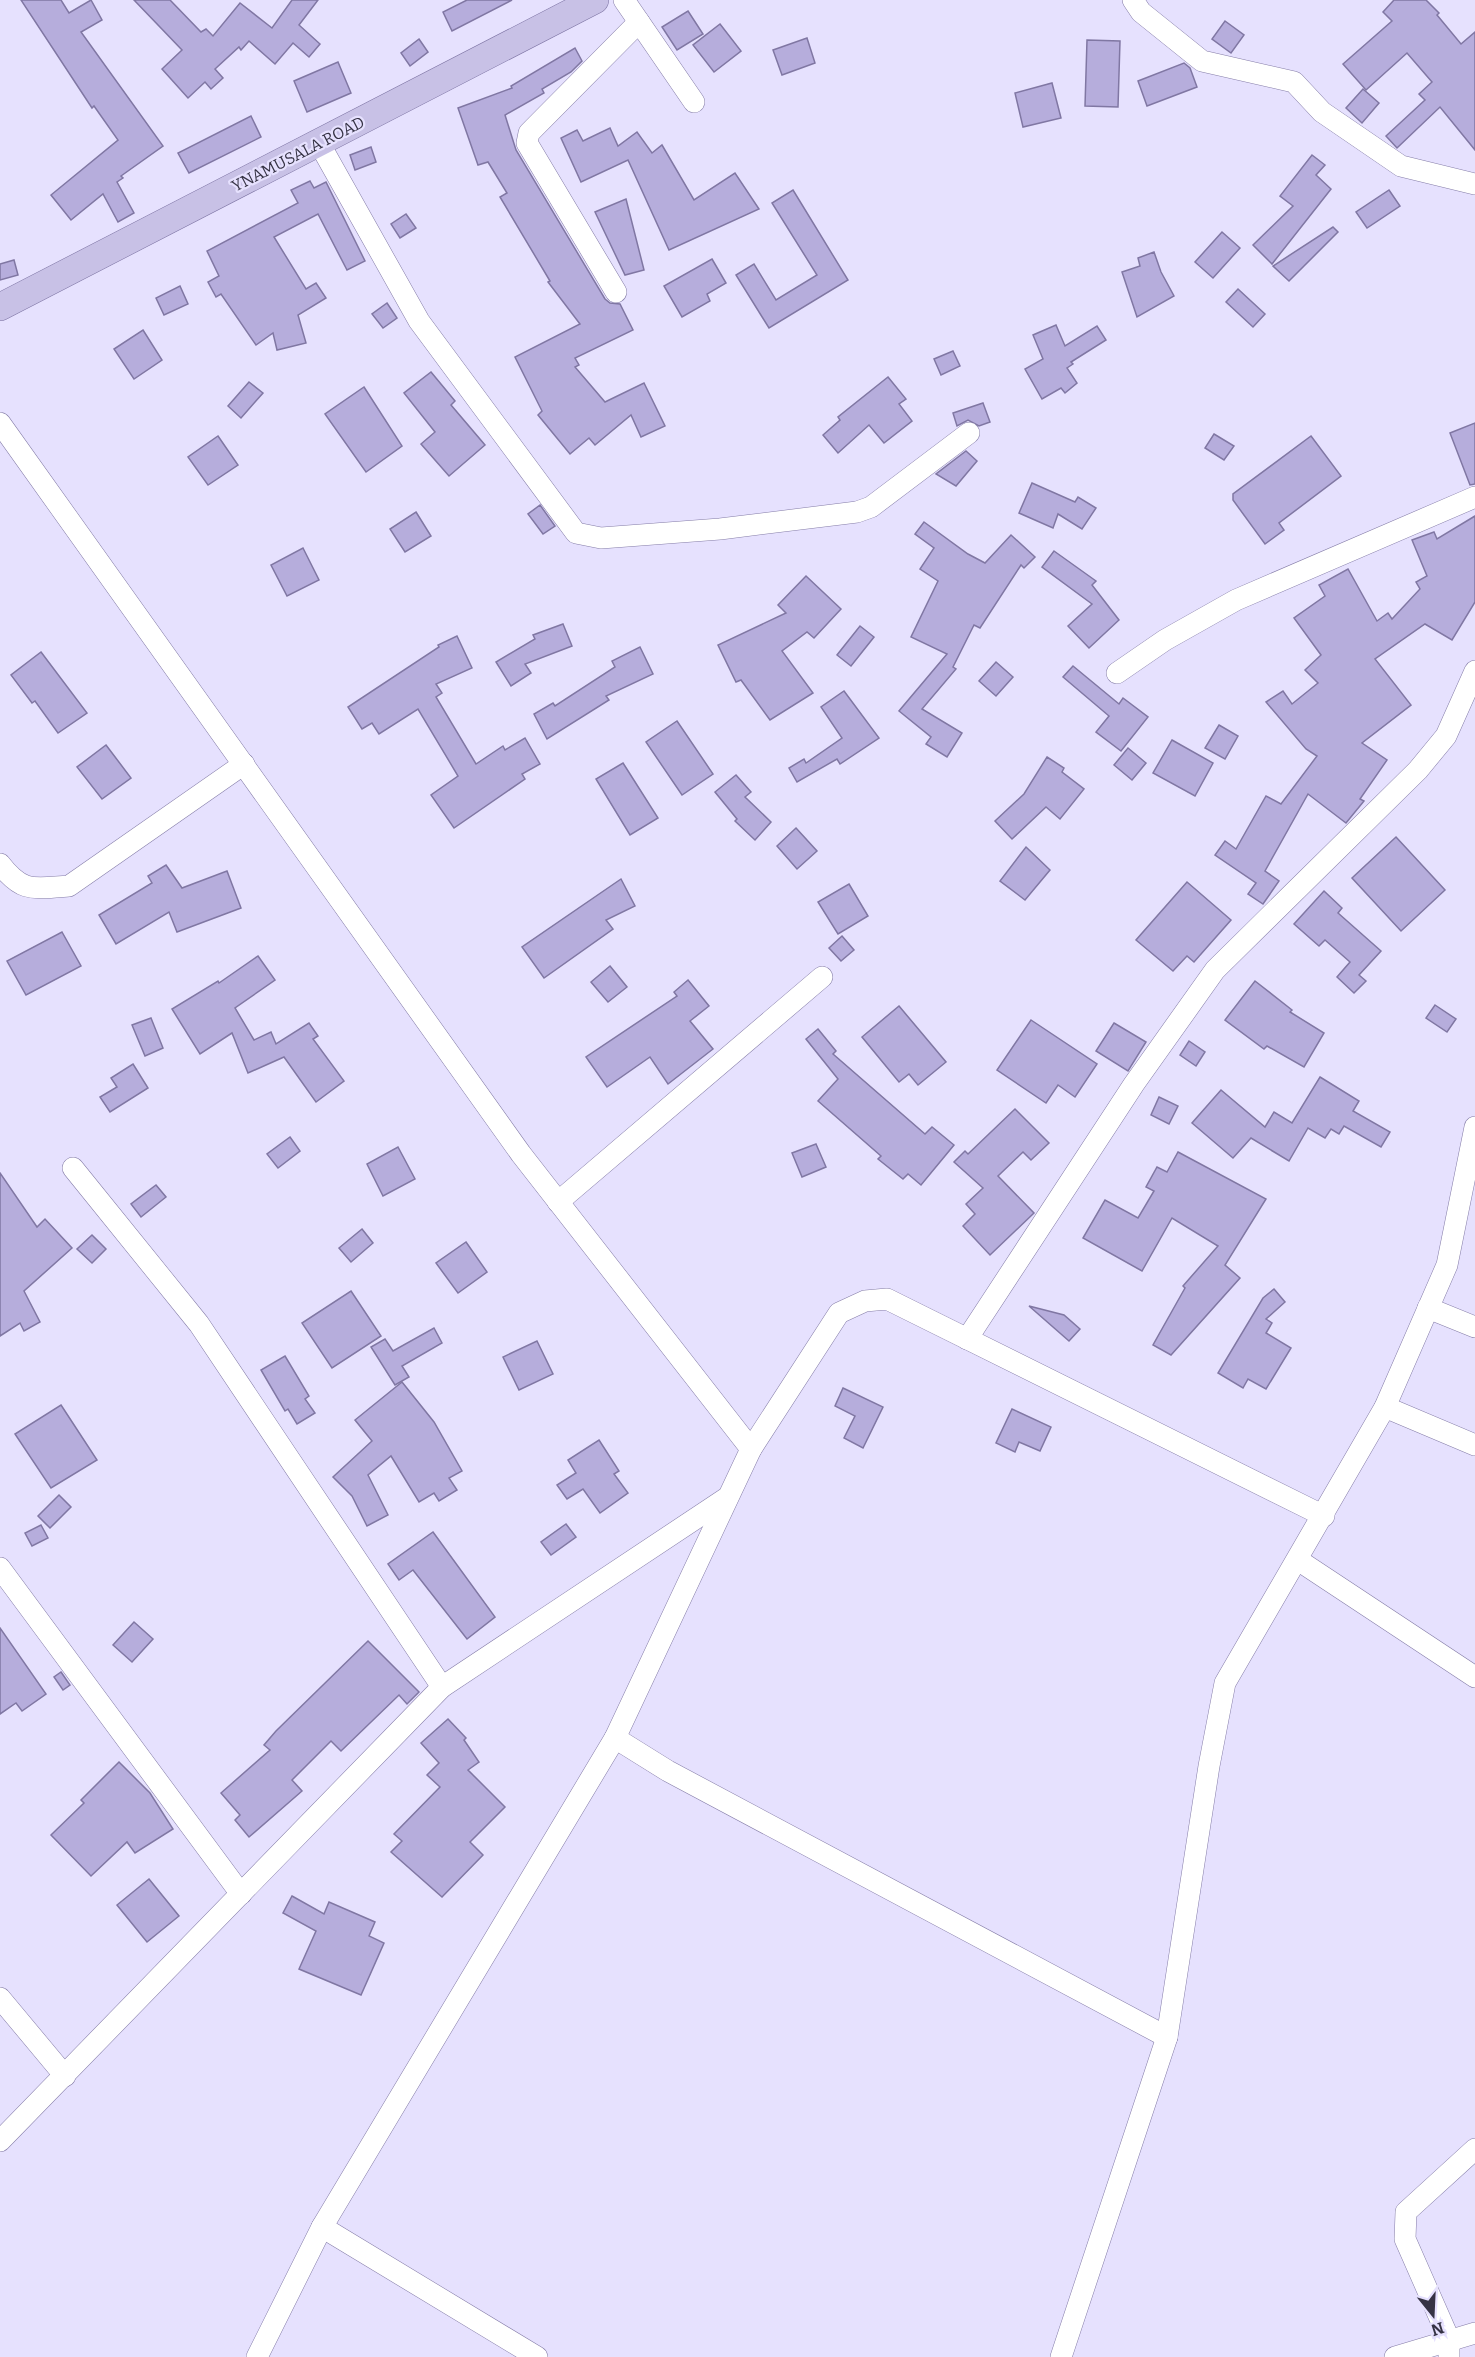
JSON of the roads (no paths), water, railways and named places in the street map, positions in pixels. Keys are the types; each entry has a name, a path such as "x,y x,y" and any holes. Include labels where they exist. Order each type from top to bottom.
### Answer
{"main road":[{"name":"YNAMUSALA ROAD","path":"0,307 595,0"}],"street":[{"path":"624,0 694,102"},
{"path":"1133,0 1141,12 1202,61 1294,82 1322,112 1401,166 1475,184"},
{"path":"616,292 527,143 529,133 639,22"},
{"path":"319,143 419,321 576,533 601,538 696,531 857,512 871,507 969,433"},
{"path":"0,423 520,1154 751,1449"},
{"path":"1117,673 1165,640 1236,600 1475,496"},
{"path":"967,1339 1134,1084 1215,970 1418,770 1446,736 1475,671"},
{"path":"0,864 14,882 34,888 69,885 244,764"},
{"path":"558,1202 822,977"},
{"path":"1061,2357 1167,2037 1209,1766 1225,1683 1324,1516 1385,1407 1447,1265 1475,1127"},
{"path":"73,1168 199,1324 442,1687"},
{"path":"257,2357 322,2227 615,1738 725,1498 751,1449 830,1324 851,1306 865,1301 887,1299 1324,1516"},
{"path":"1428,1308 1475,1327"},
{"path":"1385,1407 1475,1445"},
{"path":"0,2140 442,1687 725,1498"},
{"path":"1298,1560 1475,1677"},
{"path":"0,1568 241,1894"},
{"path":"615,1738 647,1755 668,1771 1167,2037"},
{"path":"0,1998 64,2076"},
{"path":"1449,2348 1405,2238 1406,2212 1475,2149"},
{"path":"322,2227 537,2357"},
{"path":"1395,2357 1449,2348 1475,2333"}]}
